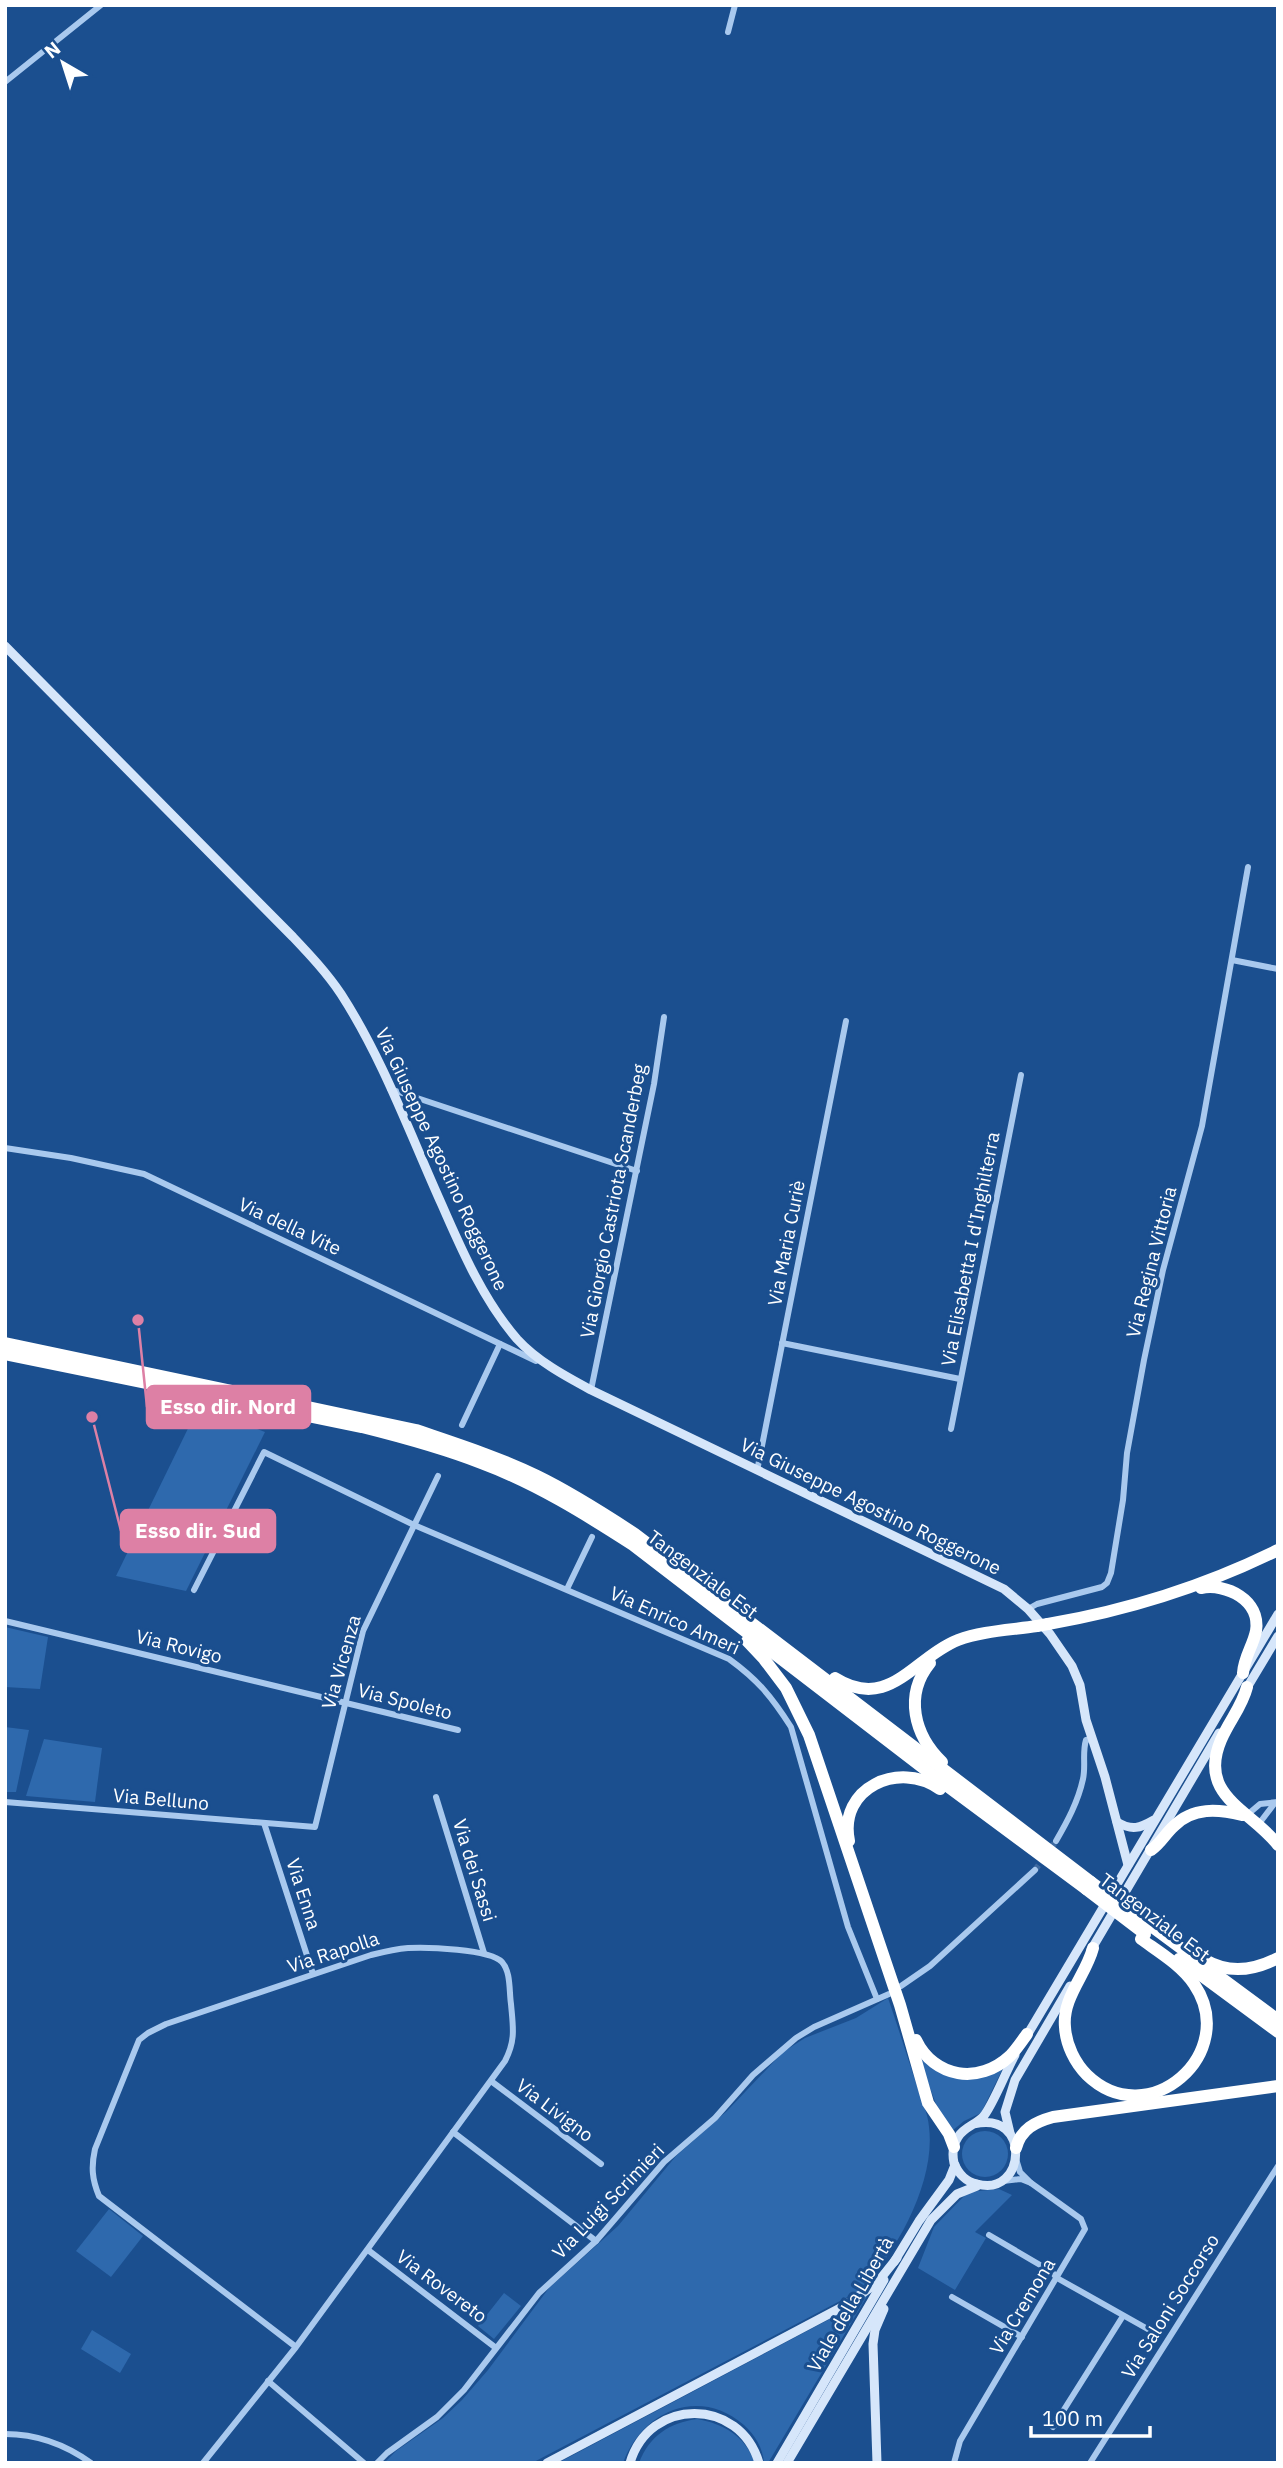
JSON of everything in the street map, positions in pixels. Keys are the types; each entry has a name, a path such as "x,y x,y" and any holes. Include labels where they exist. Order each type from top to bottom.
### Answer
{"highway":[{"name":"Tangenziale Est","path":"5,1343 416,1430 482,1452 538,1476 635,1534 781,1645 994,1815"},
{"name":"Tangenziale Est","path":"5,1354 362,1427 418,1441 483,1463 584,1513 633,1545 1103,1896"},
{"path":"781,1645 796,1649 847,1685 867,1689 887,1686 909,1675 933,1653 966,1637 1118,1611 1180,1591 1278,1550"},
{"path":"1180,1591 1218,1586 1237,1594 1251,1609 1256,1628 1244,1661 1243,1673"},
{"path":"701,1597 720,1620 764,1659 799,1710 856,1868 928,2103 946,2129 954,2147"},
{"path":"944,1647 919,1679 915,1699 917,1722 934,1755 981,1793 994,1815"},
{"path":"1247,1687 1244,1702 1221,1740 1215,1773 1226,1797 1278,1845"},
{"path":"856,1868 848,1836 850,1814 860,1797 878,1782 888,1778 907,1776 925,1781 967,1808 994,1815"},
{"path":"1151,1850 1161,1843 1184,1817 1203,1810 1246,1816"},
{"path":"1093,1948 1088,1966 1070,1996 1065,2026 1067,2041 1080,2067 1101,2087 1130,2096 1158,2092 1175,2082 1197,2060 1204,2045 1207,2020 1200,1995 1192,1981 1173,1963 1131,1904 1103,1896"},
{"path":"1103,1896 1119,1921 1148,1930 1214,1965 1235,1970 1264,1965 1278,1958"},
{"name":"Tangenziale Est","path":"1148,1930 1278,2020"},
{"name":"Tangenziale Est","path":"1148,1930 1278,2032"},
{"path":"900,2005 921,2050 928,2059 948,2071 975,2073 988,2069 1011,2055 1027,2034"},
{"path":"1015,2148 1026,2130 1036,2122 1053,2117 1278,2085"}],"main road":[{"name":"Via Giuseppe Agostino Roggerone","path":"5,646 320,965 365,1036 457,1240 491,1303 518,1340 551,1367 591,1390 1004,1589 1028,1609 1050,1634 1072,1666 1080,1685 1091,1739 1128,1865"},
{"path":"980,2185 965,2179 955,2165 954,2147 962,2132 989,2109 1004,2074 1027,2034 1278,1614"},
{"path":"997,2183 1010,2173 1015,2148 1005,2112 1014,2080 1278,1636"},
{"path":"1117,1822 1126,1828 1135,1828 1156,1819"},
{"path":"1128,1865 1138,1871"},
{"path":"974,2124 997,2124 1015,2148"},
{"name":"Viale della Libertà","path":"777,2463 919,2221 949,2180 955,2165"},
{"name":"Viale della Libertà","path":"787,2463 931,2220 948,2202 967,2189 997,2183"},
{"path":"877,2463 873,2344 876,2330 920,2238"},
{"path":"547,2463 844,2306 877,2283 897,2258"},
{"path":"631,2463 642,2439 657,2425 677,2415 689,2414 718,2417 736,2427 753,2447 759,2463"}],"street":[{"path":"5,82 102,5"},
{"path":"727,32 735,5"},
{"name":"Via Regina Vittoria","path":"1028,1609 1037,1604 1101,1587 1107,1583 1111,1573 1123,1500 1127,1453 1144,1360 1163,1270 1202,1126 1248,867"},
{"path":"1232,960 1278,969"},
{"name":"Via Giorgio Castriota Scanderbeg","path":"591,1390 637,1171 664,1017"},
{"name":"Via Maria Curiè","path":"757,1471 846,1021"},
{"name":"Via Elisabetta I d'Inghilterra","path":"951,1429 1021,1075"},
{"path":"390,1089 637,1171"},
{"name":"Via della Vite","path":"5,1148 71,1158 144,1174 551,1367"},
{"path":"462,1424 500,1343"},
{"path":"782,1343 960,1379"},
{"name":"Via Enrico Ameri","path":"194,1590 264,1452 414,1525 729,1659 755,1678 773,1698 790,1727 848,1927 877,1999"},
{"name":"Via Vicenza","path":"314,1827 363,1631 438,1476"},
{"path":"567,1589 592,1537"},
{"name":"Via Rovigo","path":"5,1621 345,1703"},
{"name":"Via Spoleto","path":"345,1703 458,1730"},
{"path":"1056,1841 1071,1814 1083,1780 1084,1747 1086,1740 1091,1739"},
{"name":"Via dei Sassi","path":"436,1797 484,1953"},
{"name":"Via Belluno","path":"5,1802 314,1827"},
{"path":"1246,1816 1260,1804 1276,1802"},
{"path":"1258,1825 1276,1802"},
{"name":"Via Enna","path":"264,1824 313,1975"},
{"path":"901,1986 930,1966 1035,1870"},
{"name":"Via Rapolla","path":"296,2347 99,2196 93,2182 91,2166 94,2149 139,2040 166,2024 371,1955 412,1948 484,1953"},
{"path":"203,2463 296,2347 491,2081 513,2046 514,2028 507,1972 501,1961 484,1953"},
{"name":"Via Luigi Scrimieri","path":"377,2463 437,2417 464,2390 539,2292 596,2241 664,2162 715,2118 753,2075 805,2033 889,1994"},
{"name":"Via Livigno","path":"491,2081 601,2164"},
{"path":"453,2132 596,2241"},
{"name":"Via Cremona","path":"954,2463 960,2441 1085,2230 1081,2219 1020,2172 1015,2148"},
{"name":"Via Saloni Soccorso","path":"1090,2463 1278,2166"},
{"path":"997,2183 1013,2179 1031,2183"},
{"path":"989,2235 1052,2272 1057,2278 1153,2332"},
{"name":"Via Rovereto","path":"368,2250 496,2348"},
{"path":"952,2297 1022,2337"},
{"path":"1053,2427 1123,2316"},
{"path":"268,2381 364,2463"},
{"path":"5,2434 21,2434 52,2442 76,2452 91,2463"}],"shaded area":[{"path":"199,1406 265,1432 186,1591 116,1576"},
{"path":"5,1627 48,1637 40,1689 5,1687"},
{"path":"5,1727 29,1730 16,1792 5,1792"},
{"path":"44,1739 102,1748 95,1802 26,1796"},
{"path":"888,1998 927,2117 930,2148 920,2193 911,2216 887,2258 859,2291 532,2463 384,2463 462,2400 488,2370 549,2288 618,2226 676,2156 727,2111 783,2052 805,2038 856,2018"},
{"path":"918,2056 937,2071 1005,2064 981,2113 964,2121 952,2131 939,2112"},
{"path":"985,2131 1001,2138 1008,2154 1001,2170 985,2177 969,2170 962,2154 969,2138"},
{"path":"999,2189 1012,2195 975,2232 986,2238 955,2290 918,2268 934,2227 968,2192"},
{"path":"109,2209 143,2236 111,2277 76,2251"},
{"path":"504,2293 521,2306 494,2339 478,2326"},
{"path":"869,2293 768,2463 764,2463 758,2442 744,2425 727,2413 709,2407 691,2406 658,2418 632,2445 623,2463 558,2463 828,2320"},
{"path":"92,2330 131,2354 120,2373 81,2349"},
{"path":"697,2419 716,2424 732,2433 746,2445 755,2463 639,2463 648,2445 661,2432"}],"tunnel":[{"path":"1035,1870 1056,1841"}],"place":[{"name":"Esso dir. Nord","path":"138,1320"},
{"name":"Esso dir. Sud","path":"92,1417"}]}
